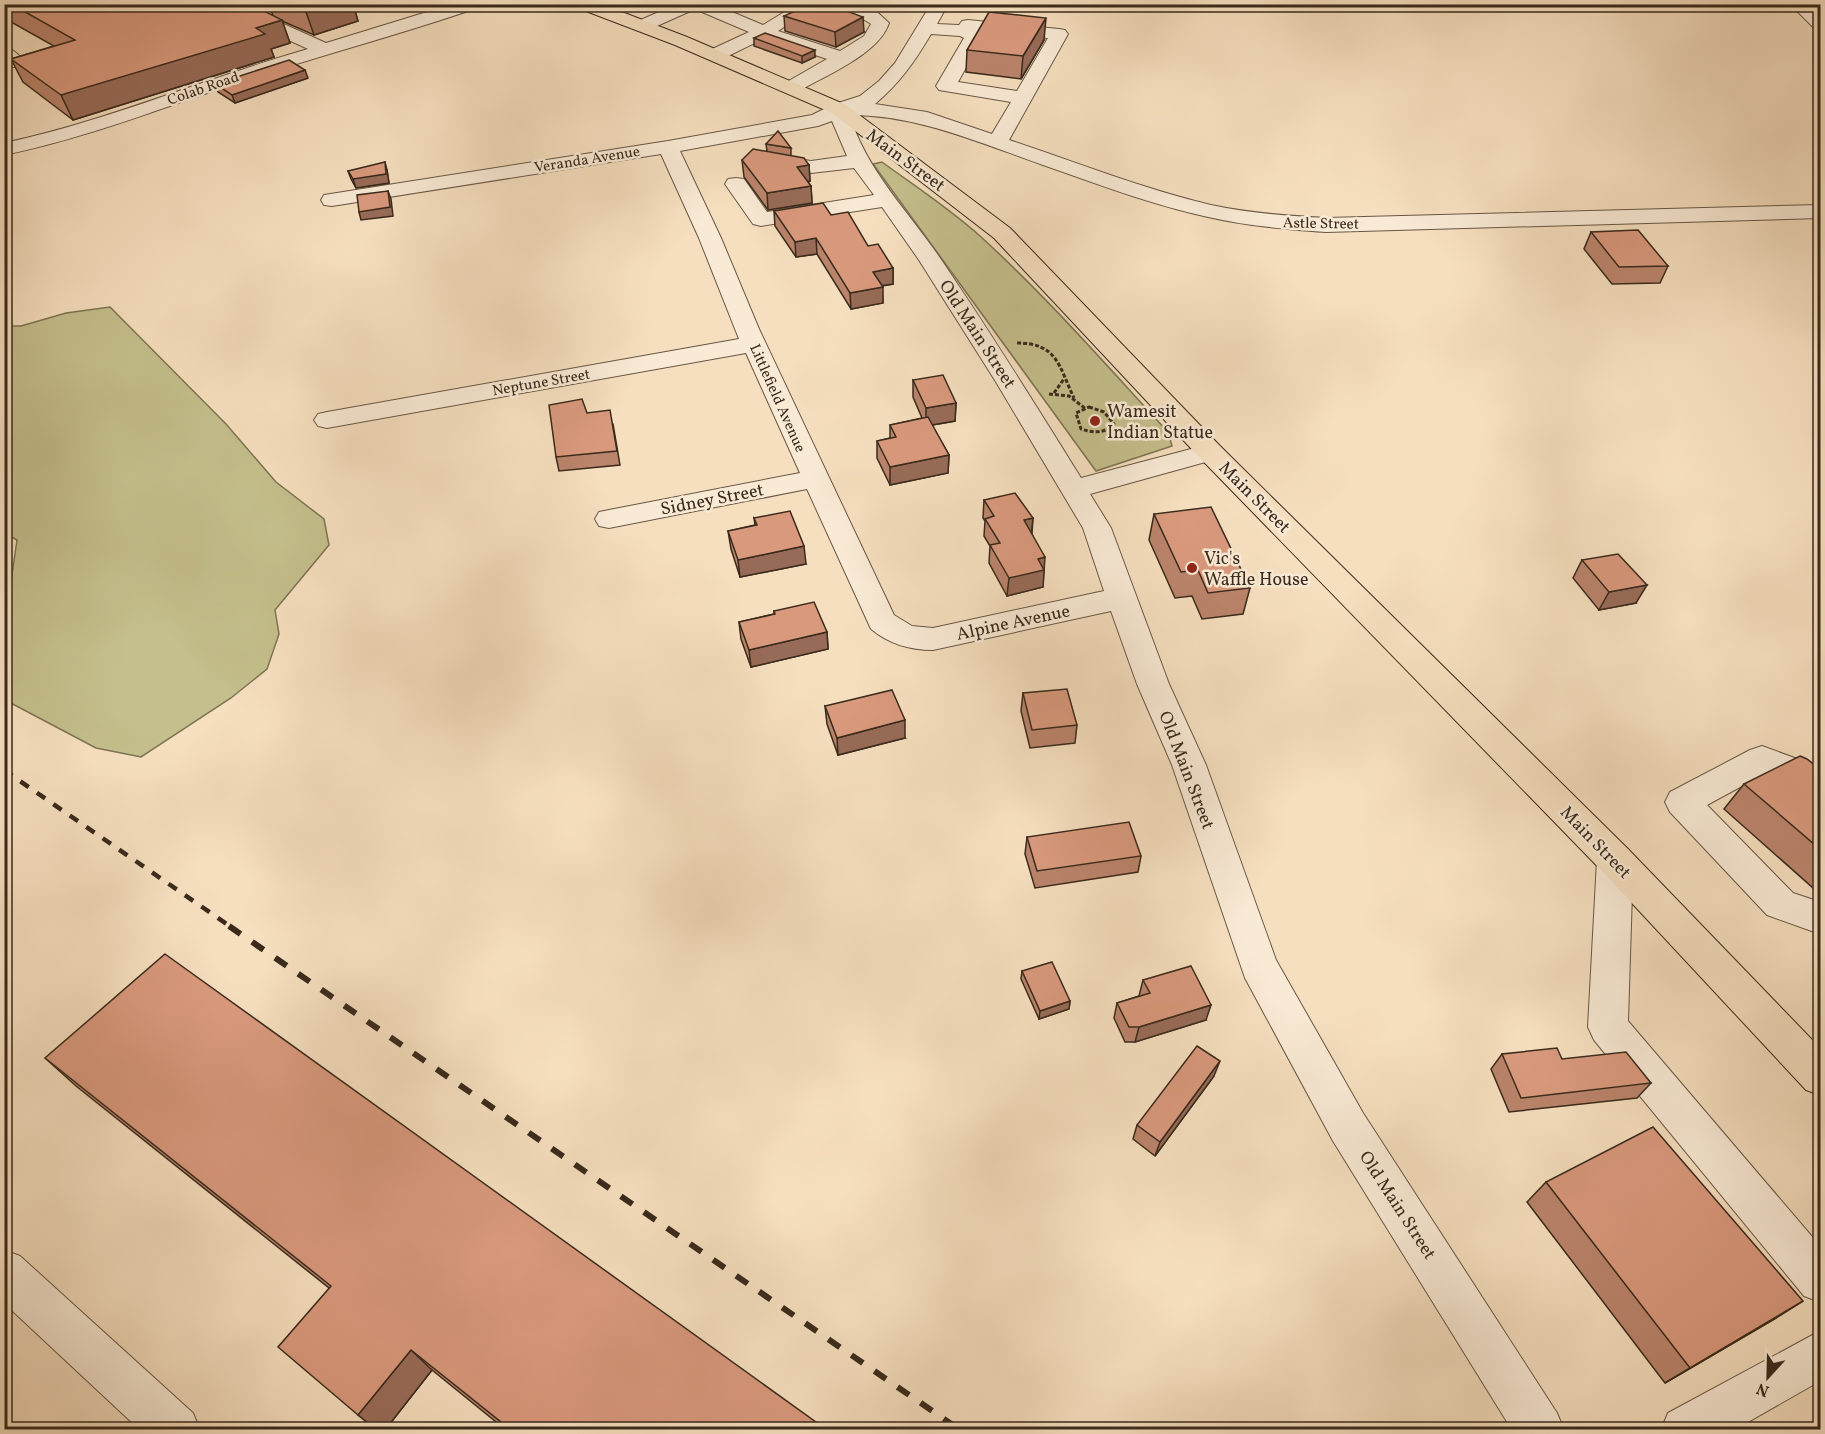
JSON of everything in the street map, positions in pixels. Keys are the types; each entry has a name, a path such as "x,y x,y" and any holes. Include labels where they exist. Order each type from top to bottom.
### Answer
{"main road":[{"name":"Main Street","path":"585,4 715,55 839,109 1002,233 1210,452 1615,860 1821,1076"}],"street":[{"path":"284,4 258,13 260,20 326,50"},
{"name":"Colab Road","path":"4,149 31,144 471,4"},
{"path":"642,26 693,4"},
{"path":"697,4 764,32 842,58"},
{"name":"Veranda Avenue","path":"332,200 668,147 818,120 839,109 867,100 886,85 903,66 939,4"},
{"path":"1798,4 1821,24"},
{"path":"715,55 764,32 796,13 817,8 850,5 879,23 878,33 863,46 792,87"},
{"path":"965,31 968,25 1059,34 997,143"},
{"path":"926,28 965,31 974,37 946,86 1023,98"},
{"path":"737,45 759,54"},
{"path":"792,66 814,75"},
{"name":"Astle Street","path":"839,109 871,109 920,116 1198,208 1287,224 1821,211"},
{"name":"Old Main Street","path":"839,109 844,129 860,161 930,260 987,348 1097,528 1153,684 1189,765 1259,966 1348,1127 1540,1430"},
{"name":"Littlefield Avenue","path":"668,147 815,479 882,621 891,630 904,637"},
{"path":"764,160 816,157 860,161"},
{"path":"816,157 836,208"},
{"path":"736,184 761,219 886,200"},
{"name":"Neptune Street","path":"327,420 755,344"},
{"path":"1074,489 1210,452"},
{"name":"Sidney Street","path":"609,519 815,479"},
{"name":"Alpine Avenue","path":"904,637 933,639 1121,598"},
{"path":"1821,792 1799,773 1762,759 1682,802 1780,904 1821,918"},
{"path":"1615,860 1608,1027 1821,1280"},
{"path":"4,1272 176,1430"},
{"path":"1685,1430 1821,1355"}],"path":[{"path":"987,348 1022,342 1038,343 1057,357 1064,379 1074,398"},
{"path":"1054,393 1064,379"},
{"path":"1098,408 1109,414 1114,424 1110,430 1099,433 1081,429 1076,413 1083,410 1098,408"}],"shaded area":[{"path":"882,162 957,216 1005,259 1168,432 1172,446 1096,471 873,164"},
{"path":"110,307 226,424 276,482 324,519 329,545 275,610 279,634 267,669 231,698 141,757 96,748 5,700 5,623 17,540 5,533 5,326 21,326 66,313"}],"building":[{"path":"11,4 250,4 282,20 256,28 265,34 61,95 11,59 75,40"},
{"path":"810,4 828,4 863,17 835,32 784,16"},
{"path":"989,12 1046,18 1023,56 967,50"},
{"path":"765,33 815,50 802,56 754,38"},
{"path":"289,60 305,70 232,95 215,84"},
{"path":"778,131 791,148 766,144"},
{"path":"753,149 804,158 809,165 797,167 811,186 767,193 742,160"},
{"path":"385,162 386,174 353,179 348,171"},
{"path":"388,191 390,207 359,212 357,195"},
{"path":"823,203 831,215 848,212 868,246 878,244 893,268 873,272 883,287 850,293 816,238 795,242 774,211"},
{"path":"1638,230 1668,266 1619,267 1591,232"},
{"path":"943,375 956,403 926,408 913,380"},
{"path":"582,399 587,413 610,410 617,451 556,457 549,405"},
{"path":"928,417 949,455 890,467 877,441 896,437 890,425"},
{"path":"1015,493 1033,518 1024,520 1045,557 1038,559 1044,570 1009,578 990,545 1000,543 985,519 994,516 984,500"},
{"path":"1211,507 1250,588 1208,593 1198,570 1181,572 1154,514"},
{"path":"790,511 804,546 738,560 728,531 757,525 754,518"},
{"path":"1618,554 1647,585 1609,592 1582,560"},
{"path":"814,602 827,632 749,650 739,622"},
{"path":"1067,689 1077,725 1032,730 1023,693"},
{"path":"892,690 905,720 837,738 825,706"},
{"path":"1800,756 1821,770 1821,850 1744,784"},
{"path":"1129,822 1141,856 1037,871 1027,837"},
{"path":"165,954 827,1430 511,1430 411,1350 358,1415 278,1347 331,1286 45,1058"},
{"path":"1052,962 1070,1001 1040,1011 1022,971"},
{"path":"1191,966 1211,1005 1139,1027 1129,1027 1117,1003 1150,993 1143,980"},
{"path":"1197,1046 1220,1061 1160,1142 1137,1125"},
{"path":"1557,1048 1562,1059 1626,1052 1651,1083 1521,1098 1502,1054"},
{"path":"1653,1127 1803,1301 1690,1368 1546,1182"}],"railway":[{"path":"4,770 231,927"},
{"path":"229,926 960,1430"}],"place":[{"name":"Wamesit Indian Statue","path":"1095,421"},
{"name":"Vic's Waffle House","path":"1192,568"}]}
